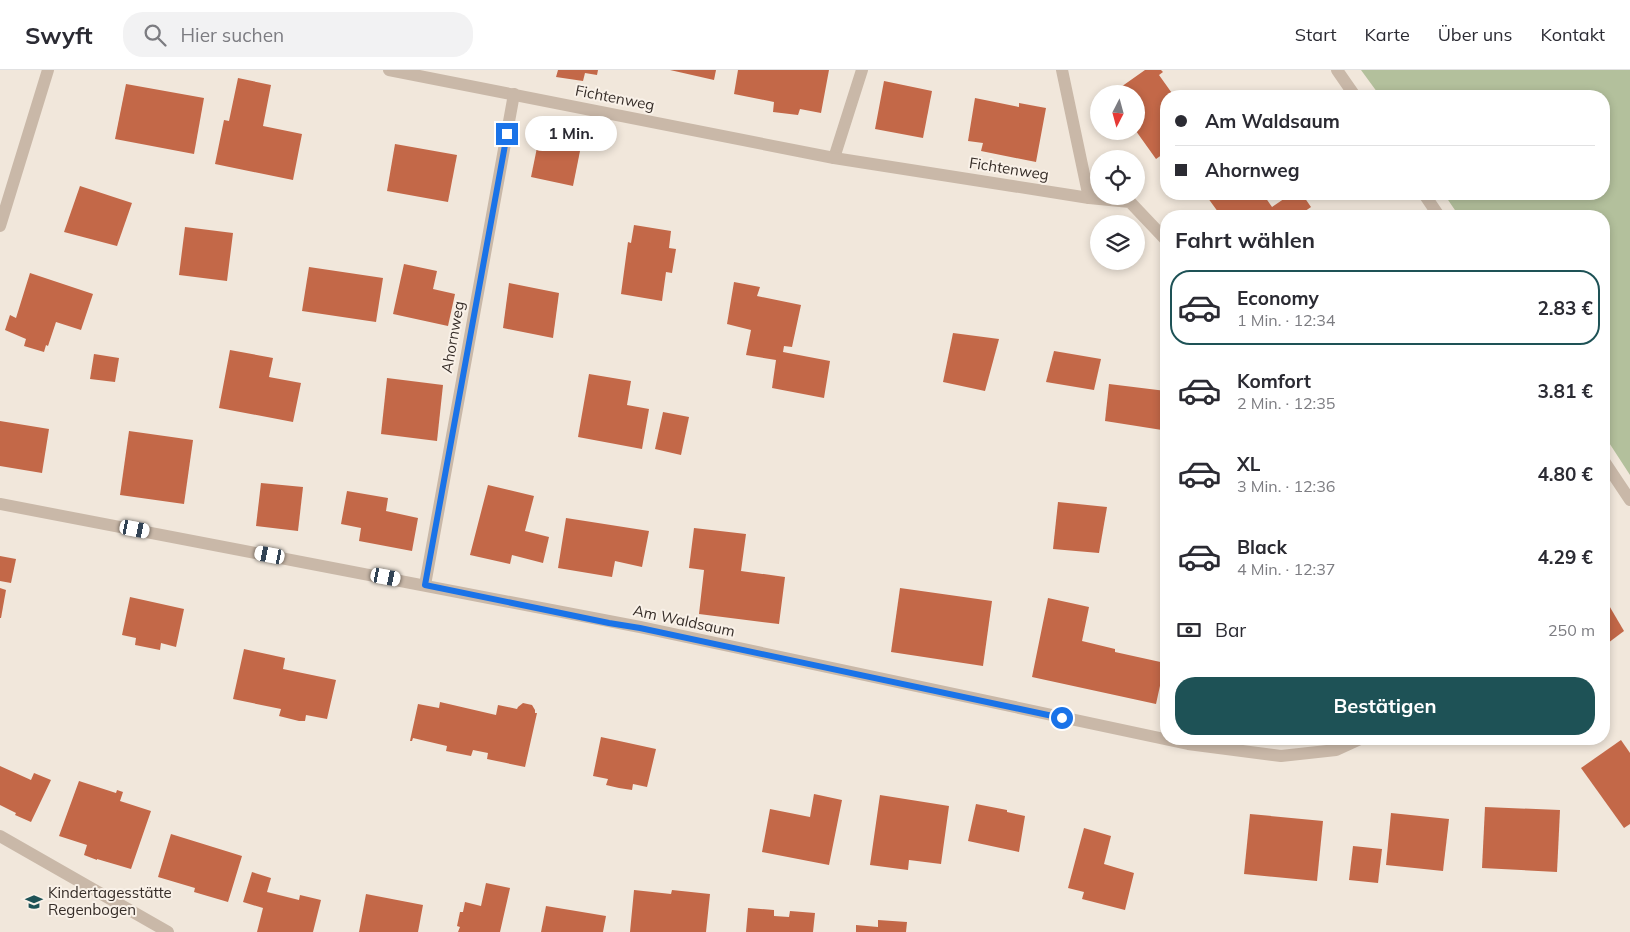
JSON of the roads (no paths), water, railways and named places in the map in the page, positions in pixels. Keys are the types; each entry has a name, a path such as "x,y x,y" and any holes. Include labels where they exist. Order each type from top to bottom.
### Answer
{"street":[{"path":"0,226 48,70"},
{"name":"Fichtenweg","path":"389,70 834,158 1089,198 1130,202 1160,234"},
{"path":"834,158 862,70"},
{"path":"1062,70 1089,198"},
{"path":"1337,70 1351,90"},
{"name":"Ahornweg","path":"425,585 514,94"},
{"path":"1610,470 1630,500"},
{"name":"Am Waldsaum","path":"0,504 640,628 1160,738"},
{"name":"Am Waldsaum","path":"1196,745 1280,756 1336,750 1347,745"},
{"path":"0,836 168,932"}],"place":[{"name":"Kindertagesstätte Regenbogen","path":"34,902"}]}
